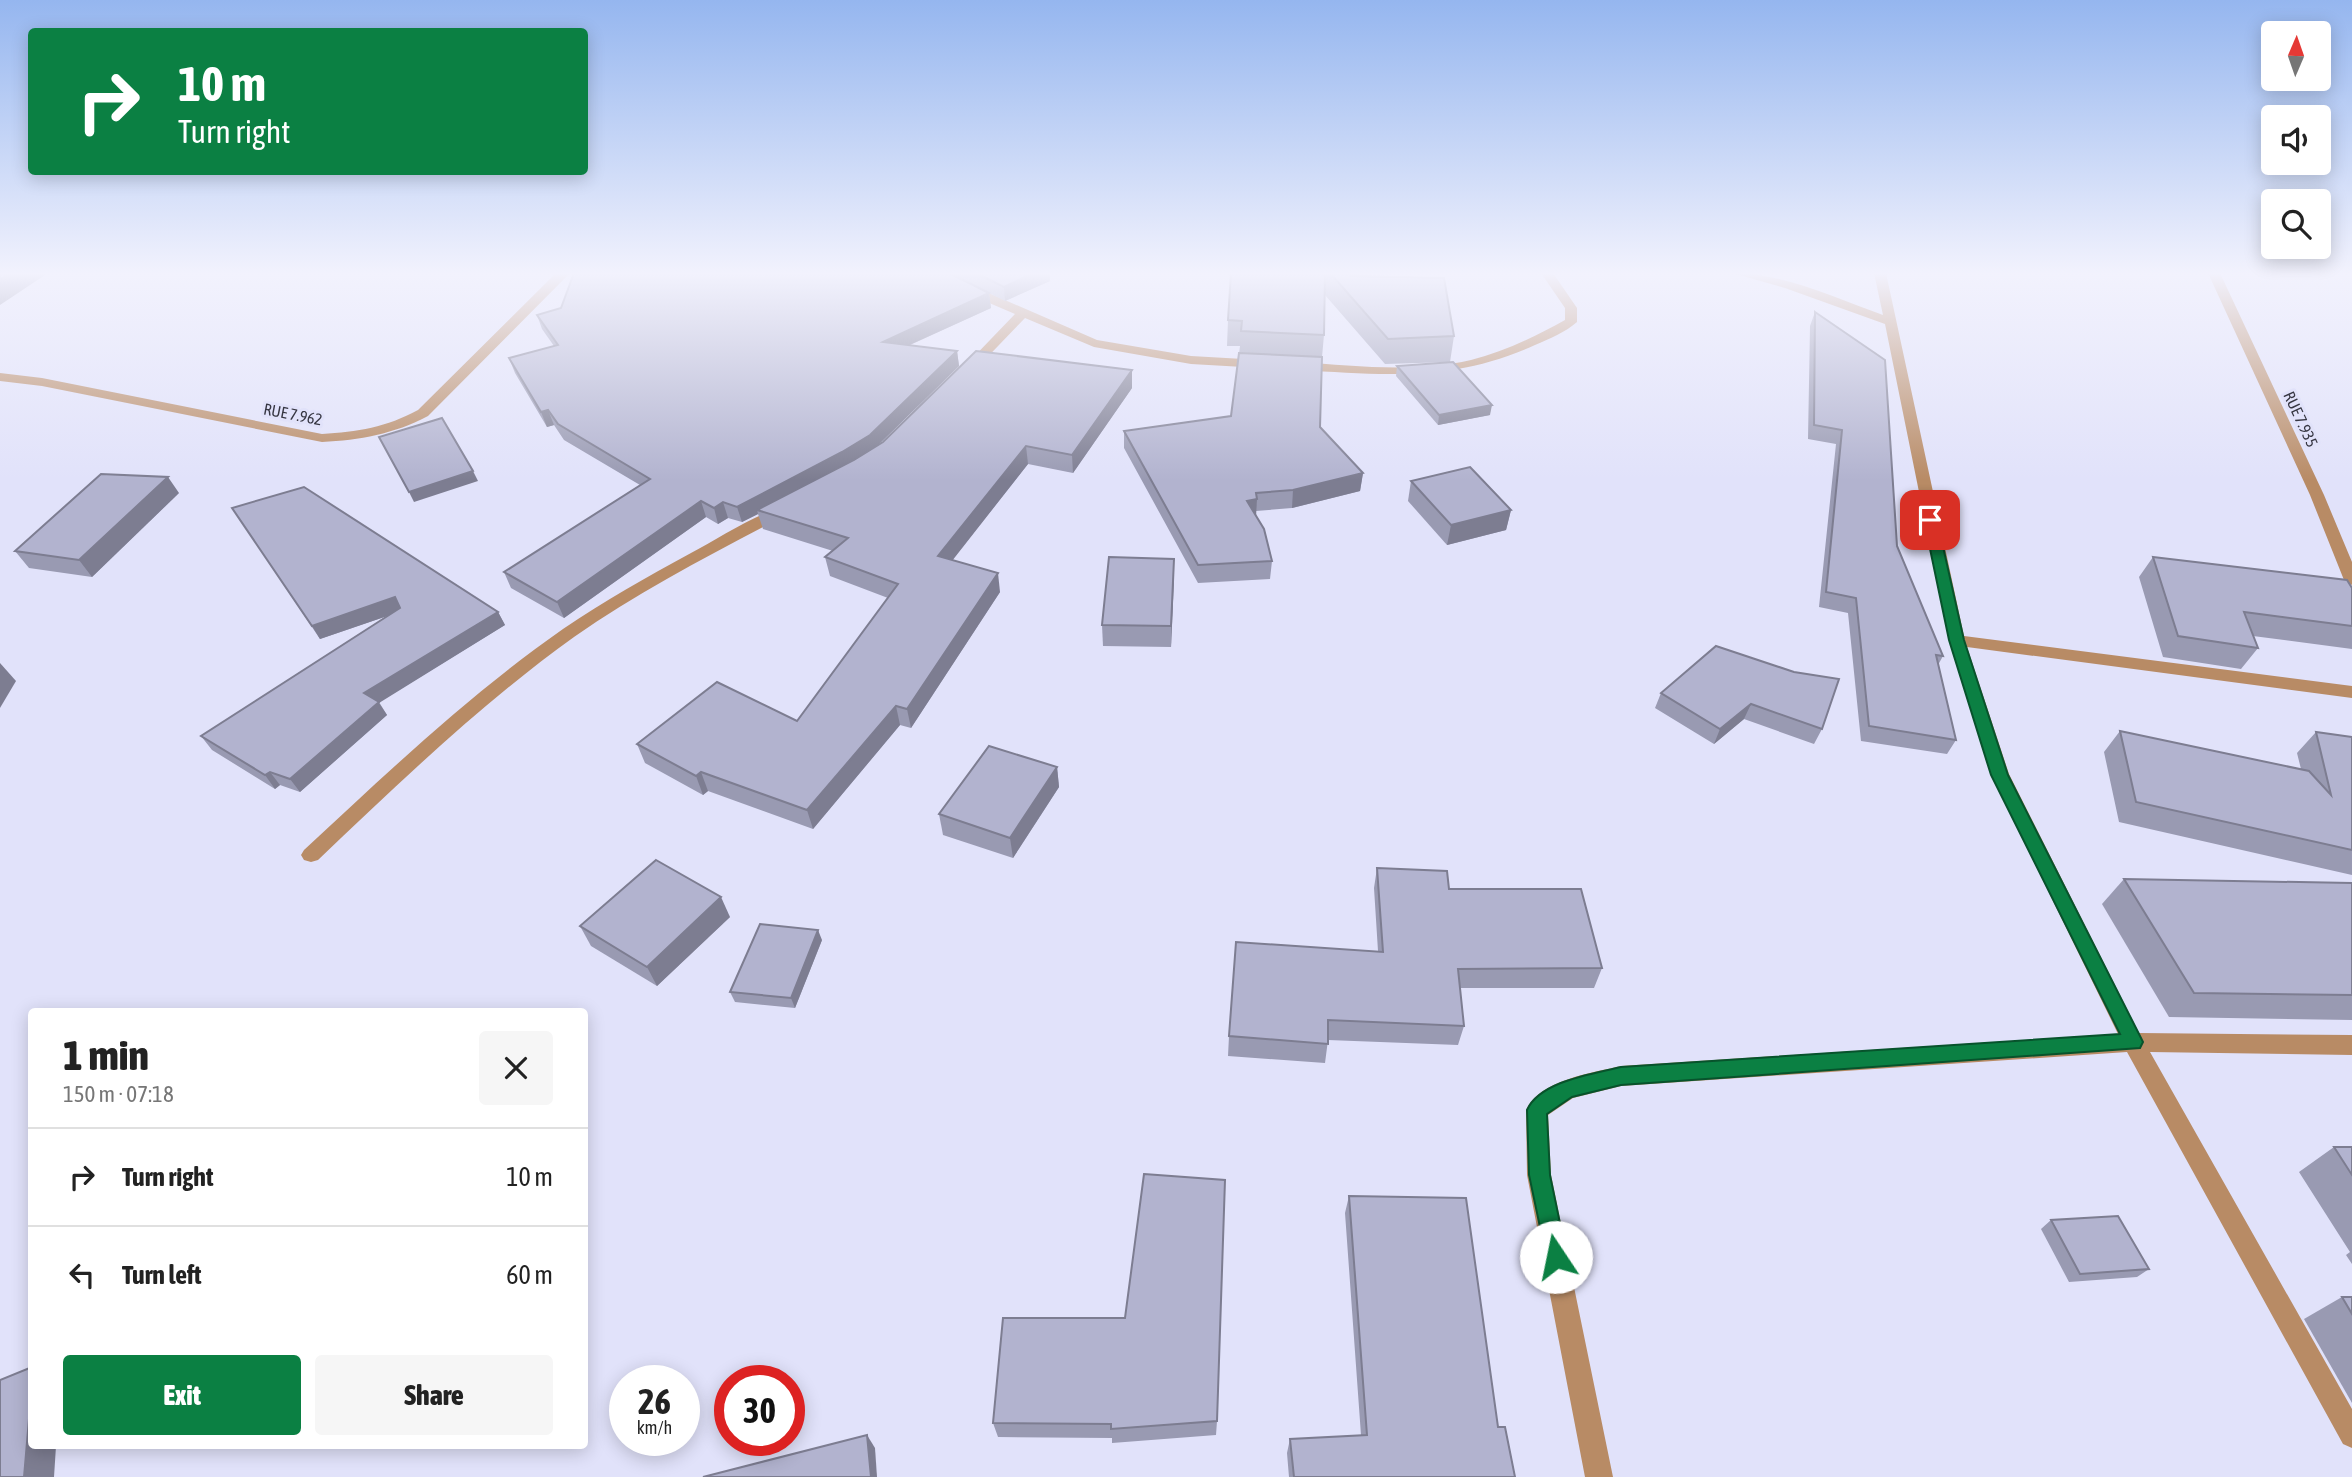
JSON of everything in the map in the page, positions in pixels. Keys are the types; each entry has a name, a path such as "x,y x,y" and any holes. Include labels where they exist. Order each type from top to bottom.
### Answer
{"street":[{"name":"RUE 7.962","path":"0,377 68,387 321,439 360,436 402,424 423,413 491,342"},
{"path":"961,377 996,342"},
{"path":"1091,342 1191,360 1274,364"},
{"path":"1287,365 1412,370 1472,364 1530,342"},
{"path":"1895,342 1957,640 2000,775 2133,1042 2352,1435"},
{"name":"RUE 7.935","path":"2246,342 2352,580"},
{"path":"311,855 443,732 570,633 645,585 798,503"},
{"path":"1957,640 2352,692"},
{"path":"1599,1477 1539,1175 1537,1110 1567,1089 1621,1076 2133,1042 2352,1045"}],"building":[{"path":"556,342 883,342 957,351 870,435 737,507 723,502 714,508 701,501 557,602 504,572 650,479 558,424 548,410 541,412 509,358 558,345"},
{"path":"1815,342 1859,342 1885,360 1897,546 1943,656 1936,655 1956,740 1869,726 1856,598 1826,592 1842,430 1814,425"},
{"path":"976,351 1132,370 1072,455 1026,446 938,556 998,573 907,709 896,706 807,810 701,772 696,776 637,744 717,682 797,721 898,584 825,557 848,538 757,510 883,442"},
{"path":"1239,353 1322,357 1320,427 1363,473 1293,490 1256,493 1257,499 1247,501 1264,529 1272,561 1198,565 1124,431 1231,416"},
{"path":"1453,362 1492,405 1439,415 1397,366"},
{"path":"442,418 473,471 409,492 379,437"},
{"path":"1470,467 1511,510 1451,525 1411,481"},
{"path":"101,474 168,477 79,560 15,551"},
{"path":"304,487 498,612 364,693 379,702 290,779 270,772 265,775 201,736 400,608 395,597 312,626 232,508"},
{"path":"1109,557 1174,559 1171,626 1102,625"},
{"path":"2153,557 2347,580 2352,588 2352,626 2244,612 2258,648 2178,636"},
{"path":"1716,646 1794,672 1839,679 1822,729 1751,704 1720,729 1661,693"},
{"path":"2120,731 2309,771 2331,795 2316,732 2352,737 2352,850 2136,802"},
{"path":"989,746 1057,767 1010,838 939,814"},
{"path":"656,860 721,897 647,967 580,926"},
{"path":"1377,868 1447,871 1449,889 1581,889 1602,968 1458,969 1464,1026 1328,1020 1328,1044 1229,1036 1236,942 1383,952"},
{"path":"2124,879 2352,883 2352,995 2194,993"},
{"path":"760,924 818,930 791,998 730,992"},
{"path":"2334,1147 2352,1147 2352,1175"},
{"path":"1144,1174 1225,1180 1217,1421 1111,1429 1111,1424 993,1423 1003,1318 1125,1318"},
{"path":"1349,1196 1466,1198 1498,1427 1505,1427 1515,1477 1294,1477 1290,1439 1367,1435"},
{"path":"2118,1216 2149,1269 2080,1274 2051,1220"},
{"path":"2342,1297 2352,1297 2352,1314"},
{"path":"28,1369 28,1430 24,1477 0,1477 0,1380"},
{"path":"867,1435 871,1477 703,1477 785,1456 805,1456 805,1451"}],"route":[{"path":"1556,1257 1539,1175 1537,1110 1567,1089 1621,1076 2133,1042 2000,775 1957,640 1930,520"}]}
